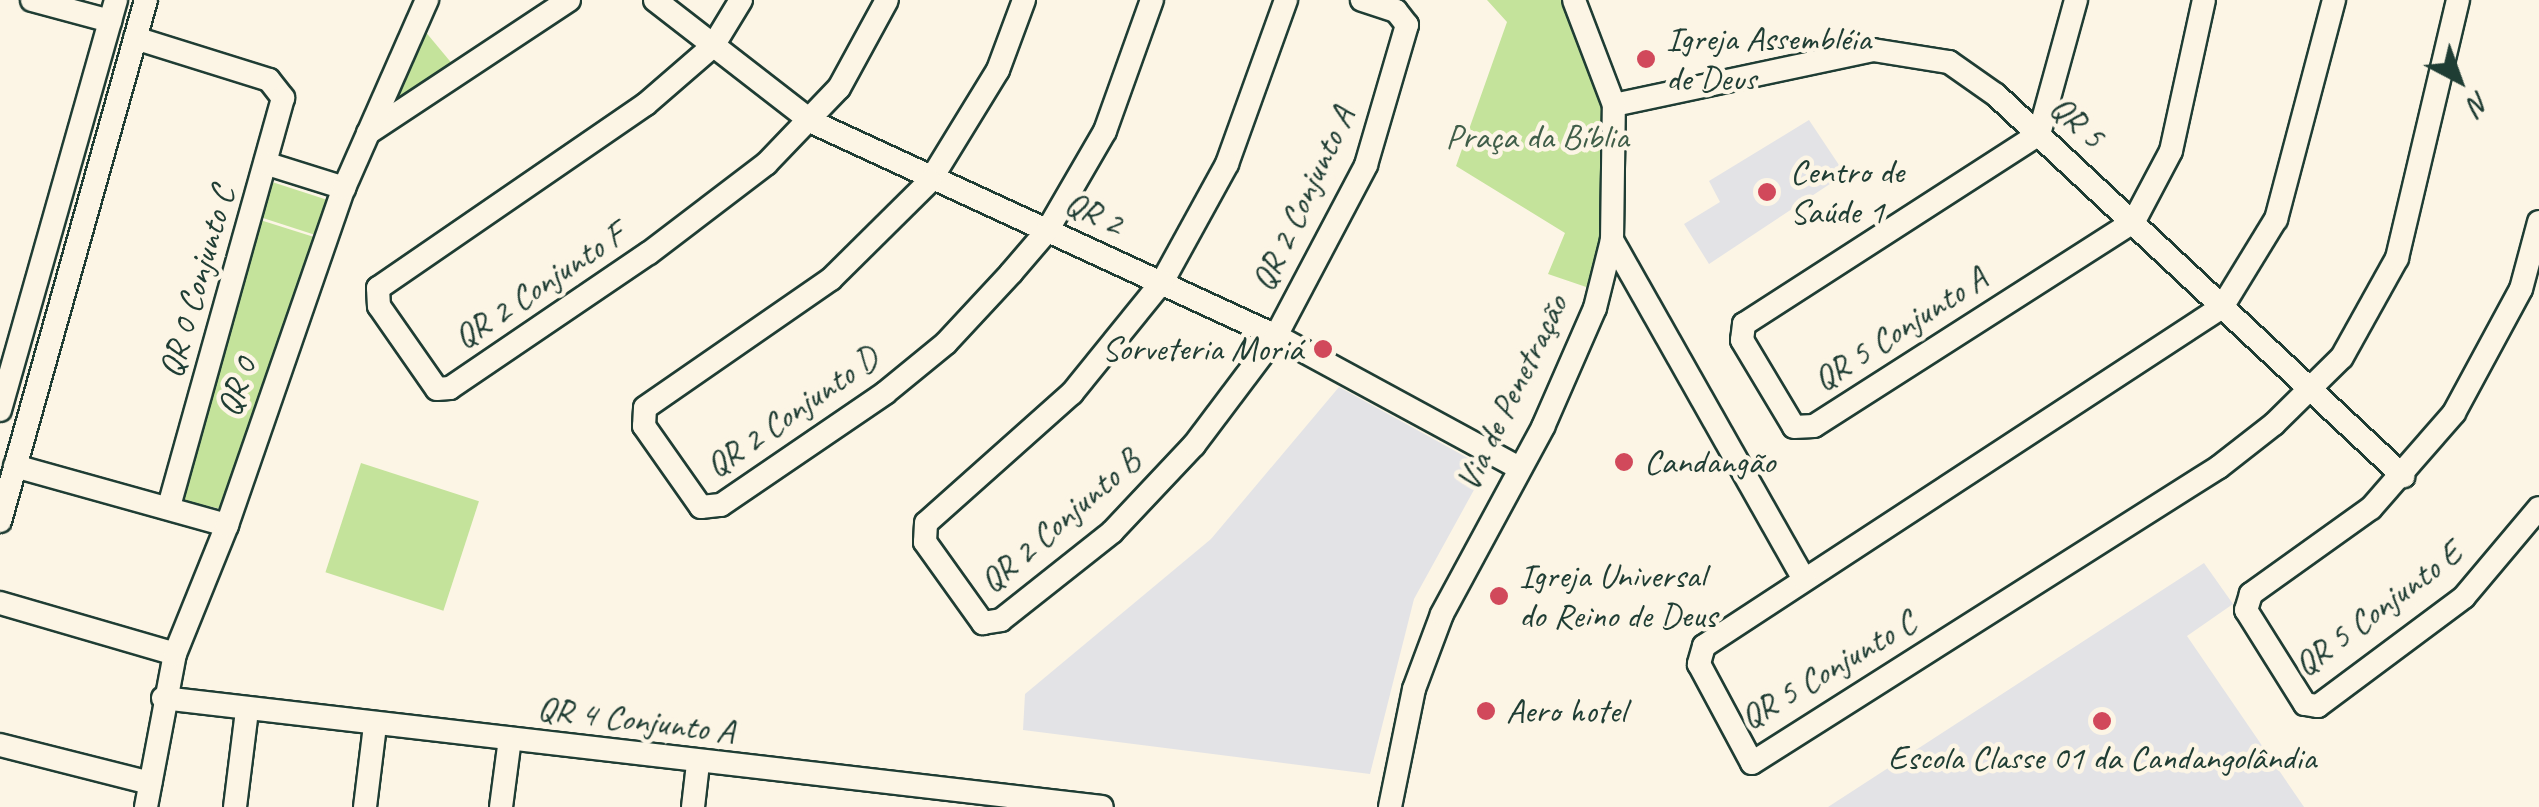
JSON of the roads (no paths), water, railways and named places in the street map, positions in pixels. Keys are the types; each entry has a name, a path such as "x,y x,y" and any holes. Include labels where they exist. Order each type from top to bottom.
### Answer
{"street":[{"path":"0,410 113,11 32,0"},
{"path":"0,521 146,0"},
{"name":"QR 0","path":"146,807 163,698 176,654 228,525 344,188 427,0"},
{"path":"368,133 503,50 569,0"},
{"name":"QR 2","path":"655,0 812,122 930,181 1276,336 1520,468"},
{"path":"713,46 741,0"},
{"path":"812,122 858,58 888,0"},
{"path":"930,181 998,70 1024,0"},
{"path":"1048,231 1105,131 1152,0"},
{"path":"1162,282 1227,164 1286,0"},
{"name":"QR 2 Conjunto A","path":"1276,336 1366,164 1408,26 1396,11 1362,0"},
{"name":"Via de Penetração","path":"1390,807 1414,689 1442,614 1520,468 1596,308 1612,240 1614,106 1574,0"},
{"path":"2039,134 2076,0"},
{"path":"2134,221 2171,152 2204,0"},
{"path":"2222,307 2276,218 2334,0"},
{"path":"2309,390 2365,324 2397,258 2458,0"},
{"name":"QR 0 Conjunto C","path":"134,38 268,80 283,98 268,164 168,507"},
{"name":"QR 2 Conjunto F","path":"713,46 609,131 378,288 379,306 437,389 450,388 650,253 812,122"},
{"name":"QR 5","path":"1614,106 1838,56 1902,51 1968,73 2134,221 2402,476"},
{"name":"QR 5 Conjunto A","path":"2039,134 1744,324 1742,340 1794,427 1814,426 2134,221"},
{"path":"268,164 344,188"},
{"name":"QR 2 Conjunto D","path":"930,181 831,279 645,408 644,426 702,507 721,505 885,393 946,343 1048,231"},
{"name":"QR 5 Conjunto E","path":"2539,222 2500,335 2454,413 2402,476 2346,530 2245,601 2308,707 2318,706 2464,596 2539,508"},
{"path":"1612,240 1804,580"},
{"name":"QR 2 Conjunto B","path":"1162,282 1072,393 926,523 925,542 983,623 1002,620 1112,532 1194,446 1276,336"},
{"name":"QR 5 Conjunto C","path":"2222,307 1804,580 1699,656 1752,763 2219,467 2309,390"},
{"path":"0,312 53,328"},
{"path":"15,466 228,525"},
{"path":"0,602 176,654"},
{"name":"QR 4 Conjunto A","path":"163,698 698,764 1102,807"},
{"path":"235,807 247,710"},
{"path":"365,807 375,725"},
{"path":"501,807 510,739"},
{"path":"0,745 150,783"},
{"path":"693,807 698,764"}],"place":[{"name":"Igreja Assembléia de Deus","path":"1646,59"},
{"name":"Centro de Saúde 1","path":"1767,192"},
{"name":"Sorveteria Moriá","path":"1323,349"},
{"name":"Candangão","path":"1624,462"},
{"name":"Igreja Universal do Reino de Deus","path":"1499,596"},
{"name":"Aero hotel","path":"1486,711"},
{"name":"Escola Classe 01 da Candangolândia","path":"2102,721"}],"park label":[{"name":"Praça da Bíblia","path":"1537,137"}]}
